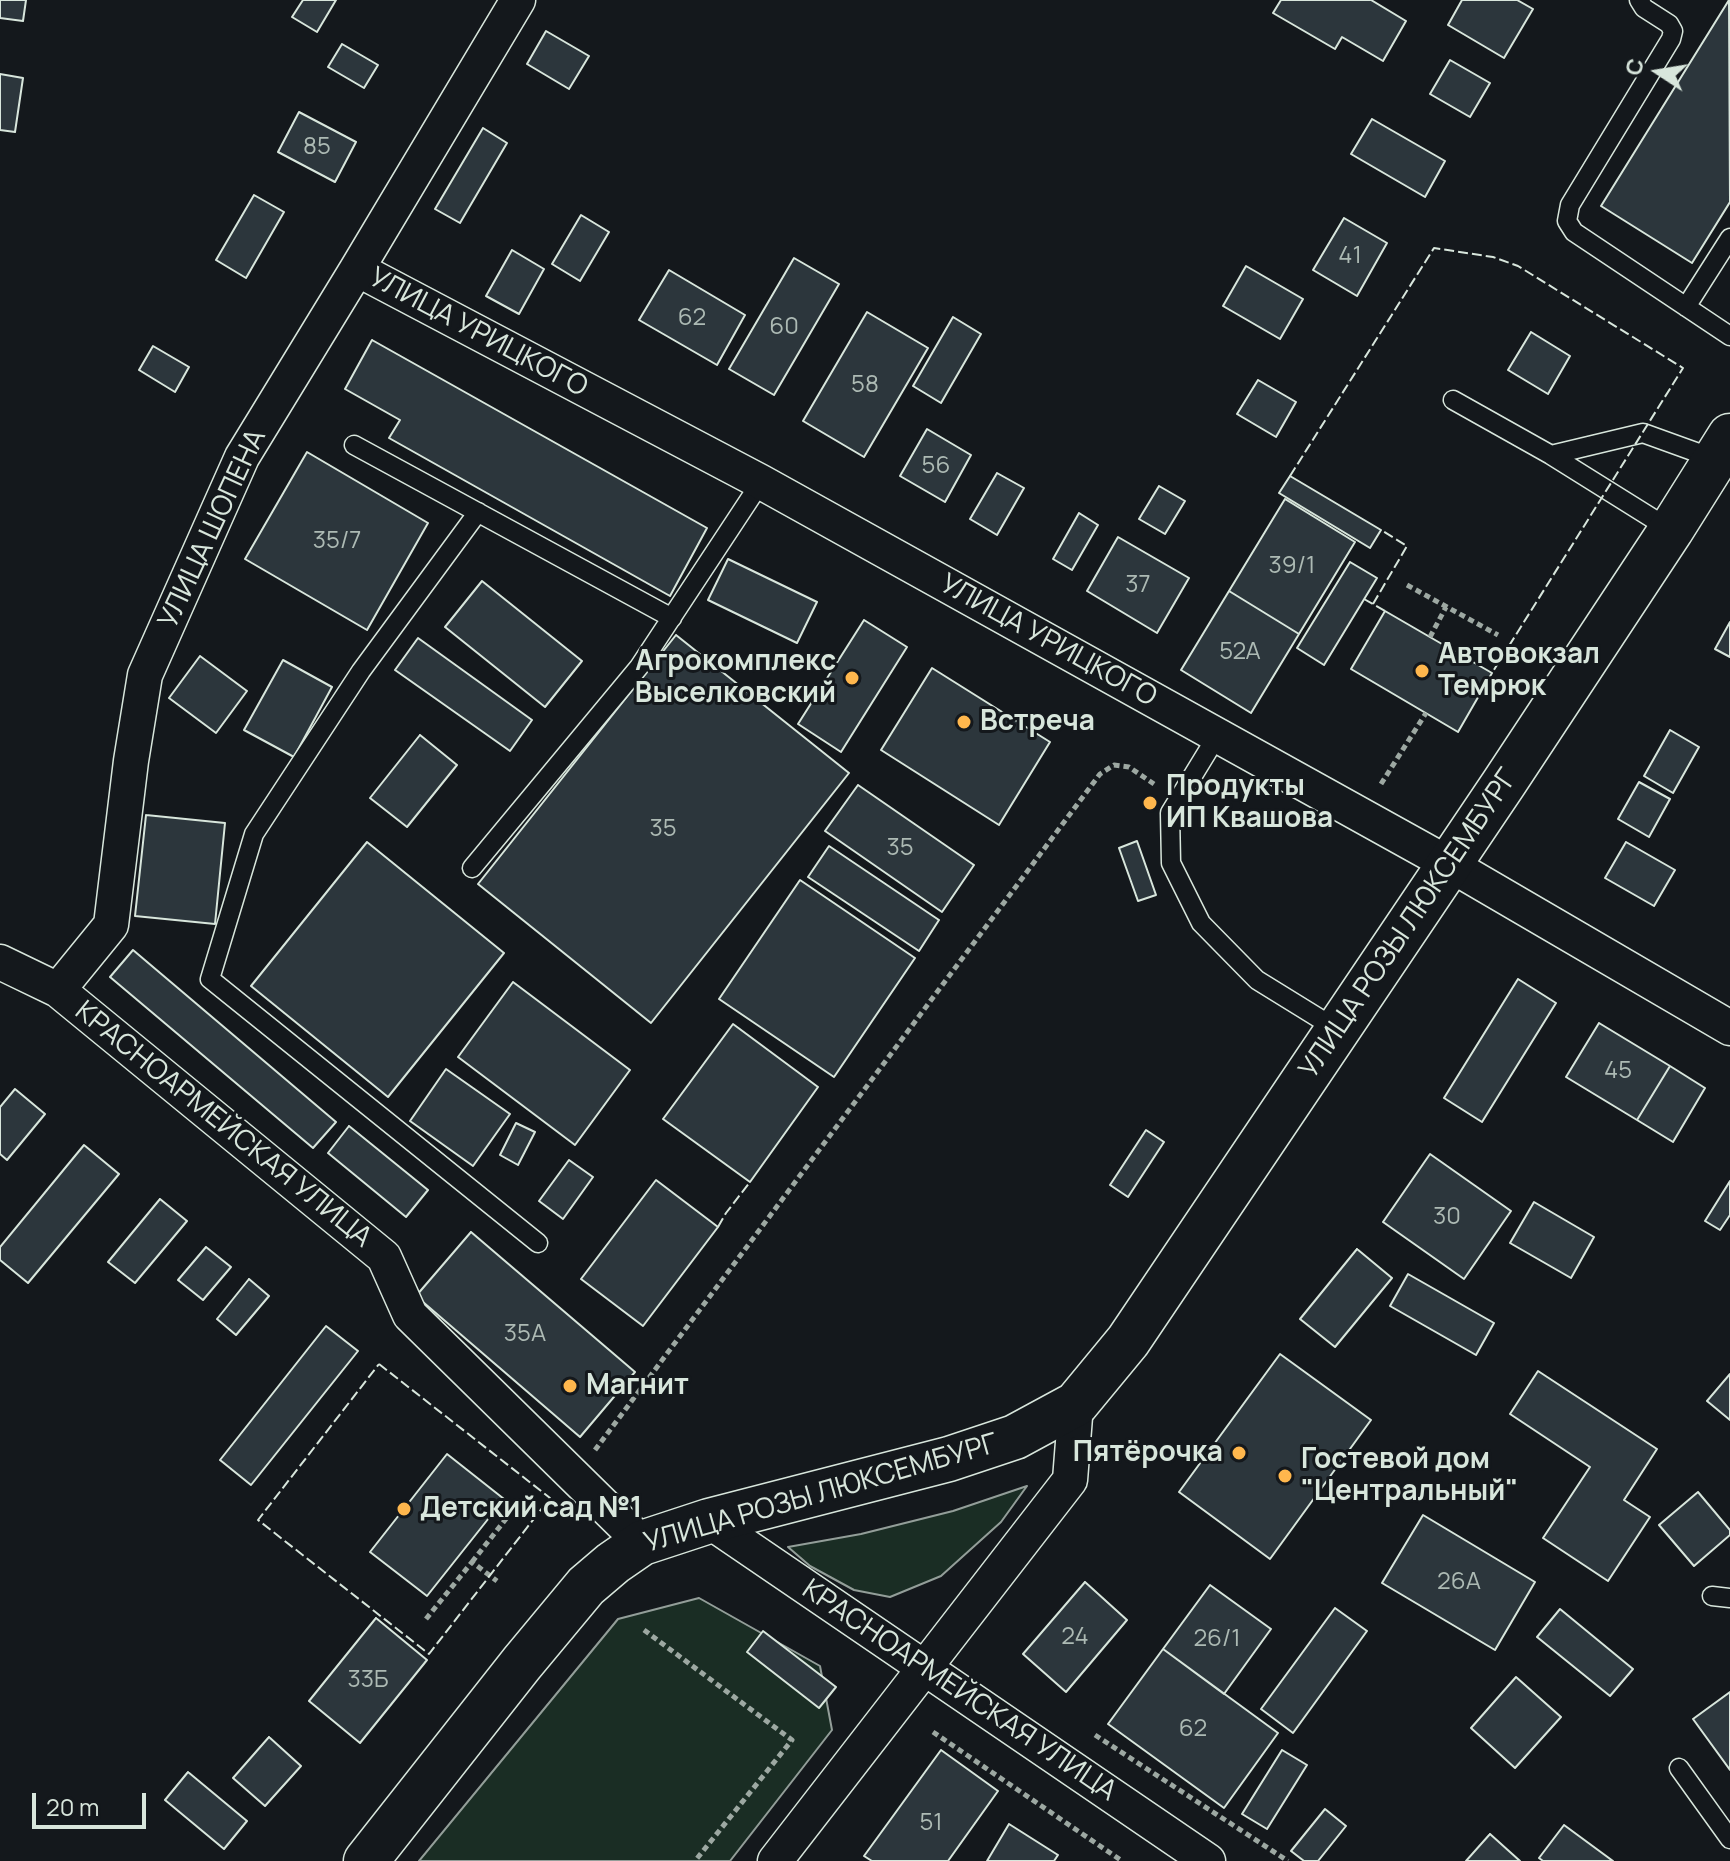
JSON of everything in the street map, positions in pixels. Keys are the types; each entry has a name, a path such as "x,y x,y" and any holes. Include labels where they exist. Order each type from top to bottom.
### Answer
{"main road":[{"name":"УЛИЦА РОЗЫ ЛЮКСЕМБУРГ","path":"366,1861 586,1586 642,1543 709,1521 962,1455 1015,1437 1076,1404 1128,1341 1449,864 1723,448"}],"street":[{"name":"УЛИЦА ШОПЕНА","path":"58,990 111,925 145,675 242,457 518,0"},
{"name":"УЛИЦА УРИЦКОГО","path":"357,269 761,482 1449,864 1730,1028"},
{"path":"0,962 58,990"},
{"name":"КРАСНОАРМЕЙСКАЯ УЛИЦА","path":"58,990 384,1257 410,1315 642,1543"},
{"path":"775,1861 1070,1480 1076,1404"},
{"name":"КРАСНОАРМЕЙСКАЯ УЛИЦА","path":"709,1521 1208,1861"}],"lane":[{"path":"1639,0 1644,8 1669,24 1673,31 1671,39 1570,205 1567,221 1574,232 1730,336"},
{"path":"1686,307 1730,238"},
{"path":"1453,400 1551,455 1671,530"},
{"path":"1551,455 1643,433 1723,448"},
{"path":"354,445 672,618"},
{"path":"472,868 639,667 761,482"},
{"path":"478,512 361,671 254,834 210,979 538,1243"},
{"path":"1217,736 1170,813 1171,863 1201,923 1257,980 1338,1030"},
{"path":"1679,1768 1730,1839"}],"path":[{"path":"1407,585 1498,635"},
{"path":"1430,637 1446,607"},
{"path":"1362,816 1426,713"},
{"path":"595,1450 1100,774 1114,765 1129,767 1178,800"},
{"path":"426,1619 520,1501"},
{"path":"472,1562 497,1581"},
{"path":"644,1630 792,1740 695,1861"},
{"path":"933,1732 1122,1861"},
{"path":"1092,1734 1288,1861"}],"green space":[{"path":"1027,1486 1001,1522 941,1576 890,1597 854,1590 810,1566 788,1547 861,1534 953,1511"},
{"path":"699,1598 820,1666 832,1730 730,1861 419,1861 618,1619"}],"building":[{"path":"0,0 26,0 23,21 0,18"},
{"path":"303,0 336,0 317,32 292,17"},
{"path":"1281,0 1371,0 1406,21 1383,61 1342,37 1335,49 1273,13"},
{"path":"1462,0 1517,0 1533,9 1504,58 1448,25"},
{"path":"1729,0 1730,202 1692,263 1601,206"},
{"path":"546,31 589,56 569,89 527,64"},
{"path":"342,44 378,65 364,88 328,67"},
{"path":"1450,60 1490,83 1470,117 1430,94"},
{"path":"0,74 23,78 15,132 0,130"},
{"path":"299,112 356,142 335,182 278,152"},
{"path":"1372,119 1445,161 1425,197 1351,154"},
{"path":"483,128 507,143 460,223 435,209"},
{"path":"254,195 284,212 246,278 216,260"},
{"path":"581,215 609,232 580,281 552,264"},
{"path":"1344,218 1387,243 1357,296 1313,270"},
{"path":"512,250 544,269 519,314 486,296"},
{"path":"794,258 839,284 774,395 729,369"},
{"path":"1246,266 1303,299 1280,339 1223,306"},
{"path":"669,270 745,315 717,365 639,320"},
{"path":"867,312 928,348 864,457 803,421"},
{"path":"953,317 981,334 941,403 913,386"},
{"path":"1531,332 1570,356 1548,394 1508,370"},
{"path":"372,340 707,528 670,596 389,438 400,420 345,389"},
{"path":"153,346 189,367 175,392 139,370"},
{"path":"1258,380 1296,402 1276,437 1237,414"},
{"path":"927,429 971,455 945,502 900,476"},
{"path":"307,452 428,523 367,630 245,559"},
{"path":"997,473 1024,488 997,535 970,519"},
{"path":"1290,476 1381,530 1370,548 1279,493"},
{"path":"1159,486 1185,501 1165,534 1139,519"},
{"path":"1285,499 1355,542 1299,634 1229,591"},
{"path":"1079,513 1098,525 1072,570 1053,559"},
{"path":"1118,537 1189,578 1157,633 1087,591"},
{"path":"728,559 817,602 797,643 708,600"},
{"path":"1350,562 1377,578 1324,665 1297,648"},
{"path":"482,581 582,661 545,707 445,627"},
{"path":"1229,591 1299,634 1251,713 1181,670"},
{"name":"Автовокзал Темрюк","path":"1385,611 1492,673 1458,732 1351,669"},
{"path":"864,620 907,647 841,752 798,724"},
{"path":"1730,622 1730,657 1715,649"},
{"path":"676,635 849,773 651,1023 478,884"},
{"path":"418,638 532,720 510,751 395,670"},
{"path":"200,656 247,691 216,733 169,698"},
{"path":"283,660 332,687 294,757 244,730"},
{"path":"932,668 1050,742 999,825 881,750"},
{"path":"1670,730 1699,747 1673,793 1644,776"},
{"path":"420,735 457,765 407,827 370,798"},
{"path":"1639,782 1670,799 1649,837 1618,819"},
{"path":"858,785 974,865 942,912 825,831"},
{"path":"146,815 225,823 215,924 135,916"},
{"path":"1137,841 1156,895 1138,901 1119,848"},
{"path":"367,842 504,953 388,1097 251,986"},
{"path":"1626,842 1675,870 1654,906 1605,878"},
{"path":"829,846 939,920 919,951 808,877"},
{"path":"800,880 915,958 834,1077 719,999"},
{"path":"133,950 336,1122 313,1148 110,977"},
{"path":"1518,979 1556,1003 1482,1122 1444,1098"},
{"path":"513,982 630,1070 575,1145 458,1057"},
{"path":"1599,1023 1670,1066 1637,1120 1566,1077"},
{"path":"733,1024 818,1087 750,1182 663,1119"},
{"path":"1670,1066 1705,1088 1673,1142 1637,1120"},
{"path":"446,1069 510,1114 473,1166 410,1121"},
{"path":"15,1089 45,1114 7,1160 0,1154 0,1107"},
{"path":"516,1123 535,1132 518,1165 500,1155"},
{"path":"349,1126 428,1190 406,1217 328,1153"},
{"path":"1146,1130 1164,1142 1128,1197 1110,1185"},
{"path":"84,1145 119,1174 28,1283 0,1260 0,1247"},
{"path":"1430,1154 1511,1211 1464,1279 1383,1222"},
{"path":"569,1160 593,1177 563,1219 539,1201"},
{"path":"656,1180 718,1227 643,1326 581,1279"},
{"path":"1730,1181 1730,1215 1720,1230 1705,1221"},
{"path":"160,1199 187,1221 135,1283 108,1262"},
{"path":"1534,1202 1594,1237 1571,1278 1510,1243"},
{"path":"471,1232 635,1372 580,1437 416,1296"},
{"path":"206,1247 231,1267 203,1300 178,1280"},
{"path":"1357,1249 1392,1278 1335,1347 1300,1319"},
{"path":"1408,1274 1494,1323 1476,1355 1390,1306"},
{"path":"249,1279 269,1296 236,1335 217,1319"},
{"path":"326,1326 358,1351 251,1485 220,1460"},
{"path":"1280,1354 1371,1420 1270,1559 1179,1492"},
{"path":"1538,1371 1657,1449 1624,1500 1650,1517 1608,1581 1543,1538 1590,1467 1510,1414"},
{"path":"1730,1374 1730,1420 1707,1401"},
{"path":"447,1454 504,1499 427,1596 370,1552"},
{"path":"1698,1492 1730,1530 1730,1535 1694,1566 1659,1525"},
{"path":"1423,1515 1535,1582 1495,1650 1382,1583"},
{"path":"1085,1582 1127,1620 1066,1692 1023,1654"},
{"path":"1210,1585 1271,1629 1224,1694 1163,1649"},
{"path":"1335,1608 1367,1631 1293,1733 1261,1709"},
{"path":"1560,1609 1633,1669 1610,1696 1537,1637"},
{"path":"376,1618 427,1660 360,1743 309,1701"},
{"path":"763,1631 836,1687 819,1708 747,1652"},
{"path":"1163,1649 1278,1733 1224,1808 1108,1724"},
{"path":"1516,1677 1561,1717 1515,1768 1471,1728"},
{"path":"1730,1692 1730,1770 1693,1719"},
{"path":"269,1737 301,1766 265,1806 233,1778"},
{"path":"941,1750 998,1791 948,1861 872,1861 864,1856"},
{"path":"1282,1750 1307,1765 1267,1829 1242,1814"},
{"path":"188,1772 247,1821 224,1849 165,1800"},
{"path":"1325,1809 1346,1826 1318,1861 1304,1861 1291,1851"},
{"path":"1009,1824 1058,1855 1054,1861 987,1861"},
{"path":"1564,1825 1613,1861 1543,1861 1539,1858"},
{"path":"1490,1834 1520,1861 1466,1861"}],"fence":[{"path":"1290,476 1434,248 1493,257 1518,266 1683,368 1492,673"},
{"path":"1373,604 1407,546 1381,530"},
{"path":"1364,599 1385,611"},
{"path":"718,1227 750,1182"},
{"path":"379,1364 550,1498 429,1654 258,1520 379,1364"}],"place":[{"name":"Автовокзал Темрюк","path":"1422,671"},
{"name":"Агрокомплекс Выселковский","path":"852,678"},
{"name":"Встреча","path":"964,722"},
{"name":"Продукты ИП Квашова","path":"1150,803"},
{"name":"Магнит","path":"570,1386"},
{"name":"Пятёрочка","path":"1239,1453"},
{"name":"Гостевой дом \"Центральный\"","path":"1285,1476"},
{"name":"Детский сад №1","path":"404,1509"}]}
